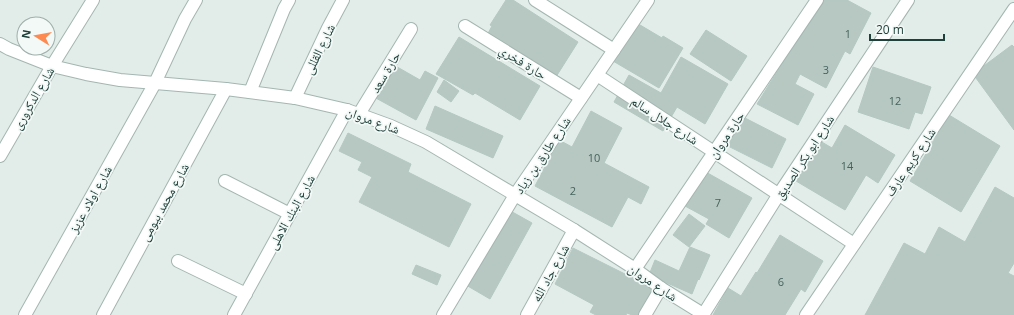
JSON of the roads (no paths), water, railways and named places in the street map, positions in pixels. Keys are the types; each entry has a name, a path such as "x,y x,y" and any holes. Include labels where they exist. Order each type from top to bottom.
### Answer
{"street":[{"name":"شارع الدكرورى","path":"0,156 52,66 93,0"},
{"name":"شارع اولاد عزيز","path":"25,315 155,83 185,19 196,0"},
{"path":"250,92 284,8 289,0"},
{"name":"شارع القللى","path":"295,98 343,0"},
{"path":"535,0 614,50"},
{"name":"شارع طارق بن زياد","path":"443,315 515,195 648,0"},
{"name":"حارة مروان","path":"635,269 817,0"},
{"name":"شارع ابو بكر الصديق","path":"703,315 779,194 908,0"},
{"name":"شارع كريم عارف","path":"806,315 1013,15"},
{"name":"حارة فخري","path":"465,26 581,98"},
{"name":"حارة سعد","path":"359,114 411,29"},
{"name":"شارع مروان","path":"0,44 52,66 86,74 113,79 226,89 295,98 347,110 391,126 426,142 574,230 703,315"},
{"name":"شارع جلال سالم","path":"597,75 854,244"},
{"name":"شارع محمد بيومى","path":"103,315 226,89"},
{"name":"شارع البنك الاهلى","path":"234,315 347,110"},
{"path":"224,181 290,214"},
{"name":"شارع جاد الله","path":"527,315 574,230"},
{"path":"178,261 246,294"},
{"path":"644,315 661,288"}]}
